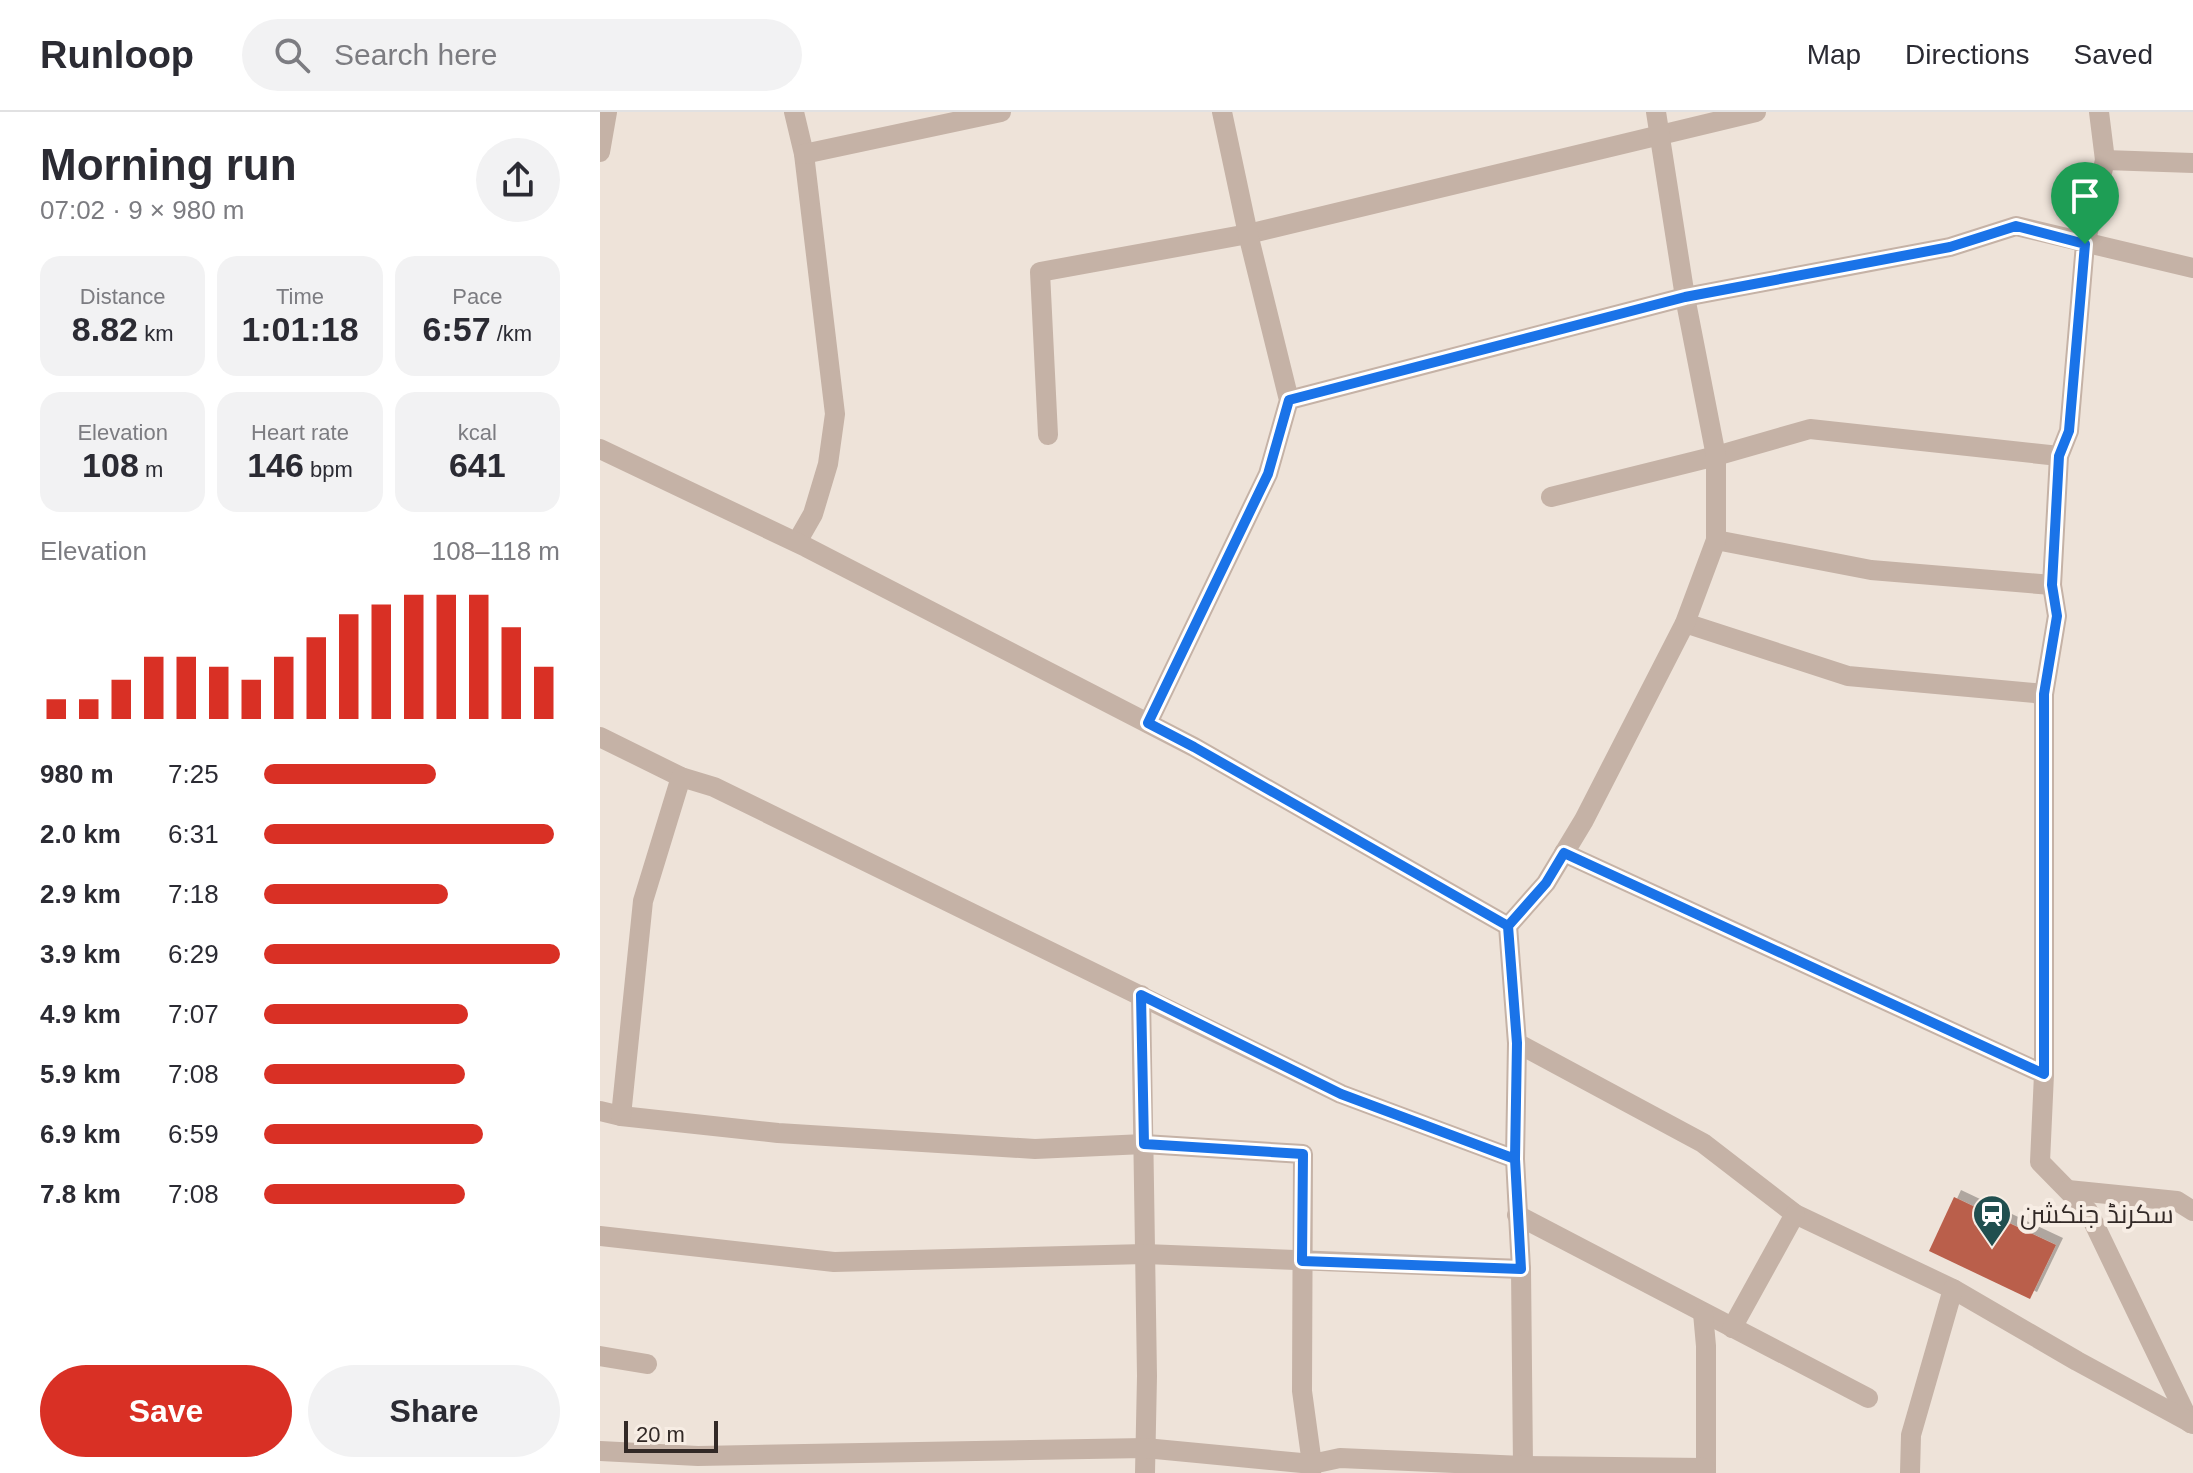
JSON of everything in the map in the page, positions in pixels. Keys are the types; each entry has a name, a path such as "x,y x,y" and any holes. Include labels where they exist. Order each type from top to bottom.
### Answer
{"street":[{"path":"600,152 607,112"},
{"path":"794,112 804,154 835,414 828,464 813,514 797,542"},
{"path":"804,154 1001,112"},
{"path":"1148,723 1268,474 1289,400 1222,112"},
{"path":"1523,1466 1521,1269 1515,1159 1517,1043 1508,926 1546,883 1584,820 1685,623 1716,540 1716,456 1685,297 1656,112"},
{"path":"1048,435 1040,272 1248,234 1756,112"},
{"path":"2099,112 2105,160 2085,244 2069,431 2059,456 2052,585 2057,616 2044,694 2044,1074 2040,1162 2088,1211 2192,1424"},
{"path":"2105,160 2193,163"},
{"path":"1289,400 1685,297 1950,247 2016,226 2193,268"},
{"path":"1551,497 1810,429 2059,456"},
{"path":"600,449 797,542 1194,747 1508,926"},
{"path":"1716,540 1871,570 2052,585"},
{"path":"1685,623 1848,676 2044,694"},
{"path":"600,737 681,777 714,787 1341,1094 1515,1159"},
{"path":"621,1116 643,901 681,777"},
{"path":"1564,853 2044,1074"},
{"path":"1141,995 1147,1376 1145,1473"},
{"path":"1517,1043 1703,1143 1795,1214 1953,1289 2192,1424"},
{"path":"600,1111 778,1133 1035,1149 1144,1144 1303,1154 1302,1391 1311,1468"},
{"path":"2068,1190 2177,1201 2193,1211"},
{"path":"1732,1328 1795,1214"},
{"path":"1517,1215 1868,1398"},
{"path":"600,1236 834,1262 1145,1254 1521,1269"},
{"path":"1910,1473 1911,1435 1953,1289"},
{"path":"600,1451 697,1465 1145,1448 1311,1468 1340,1458 1501,1469 1523,1466 1706,1471 1703,1313"},
{"path":"600,1356 647,1364"}],"building":[{"name":"سکرنڈ جنکشن","path":"1954,1197 2056,1245 2030,1299 1929,1251"}],"place":[{"name":"سکرنڈ جنکشن","path":"1992,1248"}],"route":[{"path":"2085,244 2016,226 1950,247 1685,297 1289,400 1268,474 1148,723 1508,926 1517,1043 1515,1159 1341,1094 1141,995 1144,1144 1303,1154 1302,1261 1521,1269 1515,1159 1517,1043 1508,926 1546,883 1564,853 2044,1074 2044,694 2057,616 2052,585 2059,456 2069,431 2085,244"}]}
